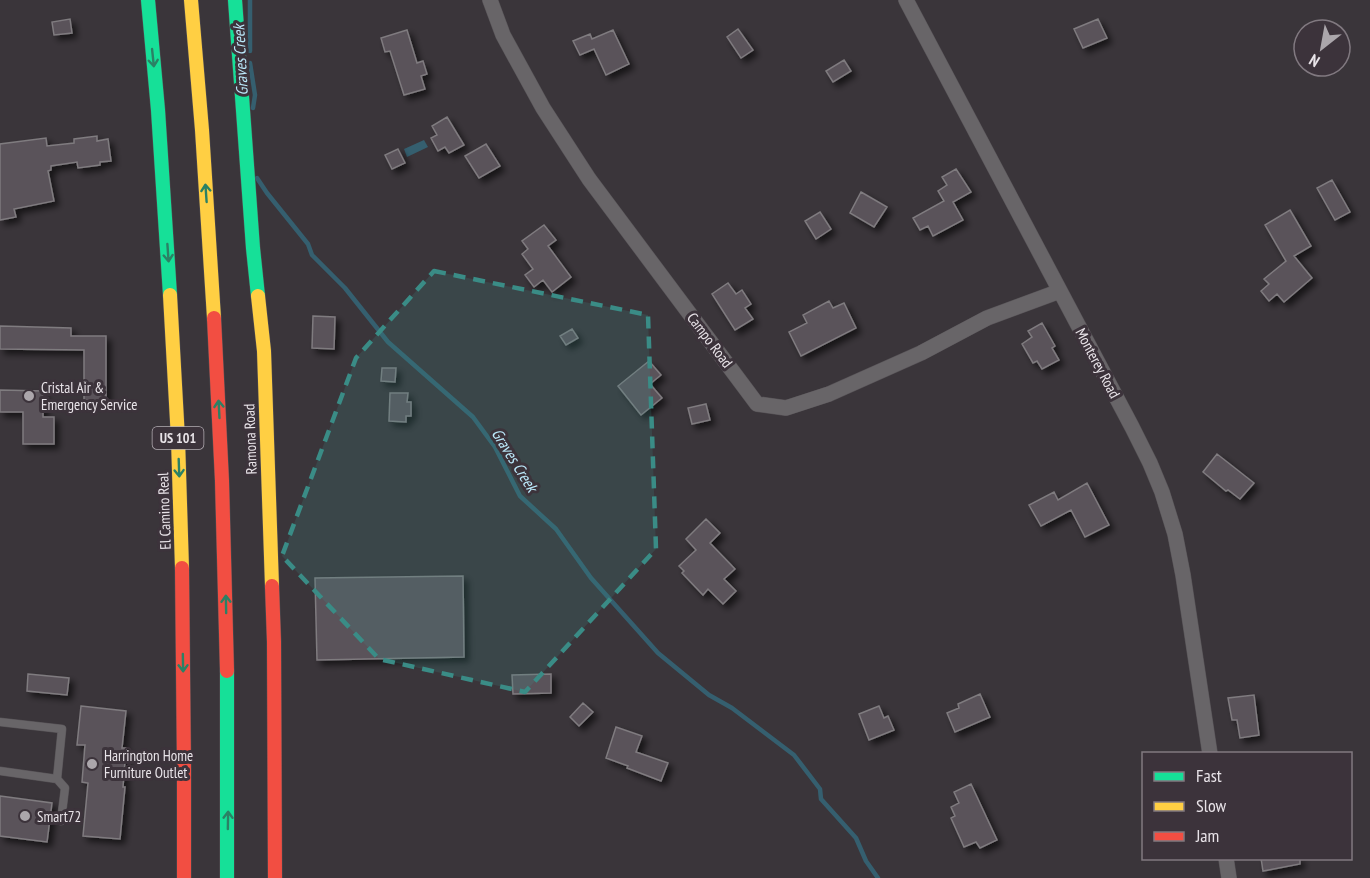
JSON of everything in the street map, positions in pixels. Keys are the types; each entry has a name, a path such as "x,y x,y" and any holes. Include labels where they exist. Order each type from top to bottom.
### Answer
{"main road":[{"name":"El Camino Real","path":"148,0 169,269 177,419 182,562 184,878"},
{"name":"US 101","path":"190,0 200,93 219,421 227,670 227,878"},
{"name":"Ramona Road","path":"235,0 264,351 274,642 275,878"}],"street":[{"name":"Campo Road","path":"490,0 503,35 543,108 589,179 757,404 786,408 828,394 921,353 987,318 1060,291"},
{"name":"Monterey Road","path":"906,0 1150,463 1175,534 1210,752"},
{"path":"1226,860 1229,878"}],"lane":[{"path":"0,722 62,729 57,779"},
{"path":"0,771 57,779 65,788 61,821"}],"highlighted area":[{"path":"434,271 648,315 656,549 525,692 379,659 282,556 356,358"}],"water":[{"path":"424,140 428,147 407,157 404,149"}],"building":[{"path":"70,19 72,33 54,35 52,22"},
{"path":"1098,19 1107,38 1083,48 1074,29"},
{"path":"738,29 753,50 741,58 727,37"},
{"path":"407,30 417,63 423,61 427,74 421,76 425,89 404,95 390,51 385,52 381,38"},
{"path":"613,30 629,64 606,75 594,49 580,55 573,41 590,34 592,39"},
{"path":"844,60 851,71 833,82 826,71"},
{"path":"447,117 464,145 449,153 445,147 438,151 431,138 437,135 432,126"},
{"path":"97,136 97,141 108,139 111,161 78,168 77,162 51,166 51,170 48,171 54,201 14,209 16,217 0,220 0,144 46,138 47,146 74,143 74,139"},
{"path":"486,144 500,166 479,178 465,156"},
{"path":"398,149 405,163 392,169 385,155"},
{"path":"956,169 971,192 953,202 963,220 933,236 928,226 920,230 913,218 944,201 938,191 947,185 942,177"},
{"path":"1332,180 1350,212 1335,220 1317,188"},
{"path":"861,192 887,207 874,227 850,213"},
{"path":"1290,210 1311,246 1294,256 1312,278 1284,302 1277,294 1269,301 1261,291 1269,284 1264,279 1286,261 1265,225"},
{"path":"820,212 831,229 816,239 805,221"},
{"path":"544,225 556,240 548,246 571,277 552,292 543,280 534,287 525,275 533,269 522,254 528,249 522,241"},
{"path":"728,283 736,294 742,290 751,304 745,308 753,319 735,330 712,294"},
{"path":"829,301 833,308 844,303 856,328 801,356 789,332 807,323 803,315"},
{"path":"313,316 335,317 334,349 312,348"},
{"path":"1042,323 1055,346 1052,348 1059,360 1042,369 1037,361 1033,363 1022,344 1032,337 1028,331"},
{"path":"0,326 71,328 71,336 106,336 106,400 84,400 84,350 0,349"},
{"path":"572,329 578,338 566,345 560,336"},
{"path":"649,361 661,375 650,384 662,398 641,415 618,386"},
{"path":"382,368 396,368 395,382 381,381"},
{"path":"0,390 43,391 43,417 54,417 54,444 23,444 23,412 0,412"},
{"path":"390,393 408,393 407,402 411,402 411,416 406,416 406,422 389,421"},
{"path":"706,404 710,420 692,424 688,408"},
{"path":"1217,454 1254,483 1240,499 1203,472"},
{"path":"1087,483 1109,525 1085,537 1071,510 1041,526 1029,505 1054,492 1058,500"},
{"path":"706,519 720,533 710,543 735,569 724,579 736,591 723,604 708,589 703,595 682,573 684,571 679,566 696,550 686,539"},
{"path":"463,576 464,657 317,660 315,578"},
{"path":"28,674 69,678 67,695 27,691"},
{"path":"551,674 551,693 513,694 512,675"},
{"path":"980,694 990,717 955,732 947,713 959,708 958,704"},
{"path":"1254,695 1259,735 1240,738 1237,720 1232,720 1228,698"},
{"path":"583,703 593,712 579,726 570,717"},
{"path":"81,706 126,711 122,748 126,748 123,787 125,787 120,839 83,836 88,783 82,782 85,745 77,745"},
{"path":"879,706 884,718 888,716 894,730 869,740 859,714"},
{"path":"616,727 642,736 636,752 668,763 661,781 606,758"},
{"path":"971,784 997,840 980,848 976,842 964,847 951,818 955,816 951,807 959,803 954,792"},
{"name":"Smart72","path":"0,796 52,803 47,842 0,836"},
{"path":"1261,860 1300,860 1300,864 1263,871"}],"waterway":[{"name":"Graves Creek","path":"250,0 250,51"},
{"name":"Graves Creek","path":"250,63 255,95 253,108"},
{"name":"Graves Creek","path":"257,178 308,244 312,255 345,288 388,342 473,417 495,447 520,496 556,529 591,578 658,653 709,695 732,708 794,755 820,789 821,799 856,838 866,861 878,878"}],"traffic: fast":[{"path":"148,0 170,295"},
{"path":"235,0 258,296"},
{"path":"227,671 227,878"}],"traffic: slow":[{"path":"191,0 214,318"},
{"path":"170,295 182,568"},
{"path":"258,296 264,351 272,586"}],"traffic: jam":[{"path":"214,318 222,481 227,671"},
{"path":"182,568 184,878"},
{"path":"272,586 275,878"}],"place":[{"name":"Cristal Air & Emergency Service","path":"29,396"},
{"name":"Harrington Home Furniture Outlet","path":"92,764"},
{"name":"Smart72","path":"25,816"}]}
